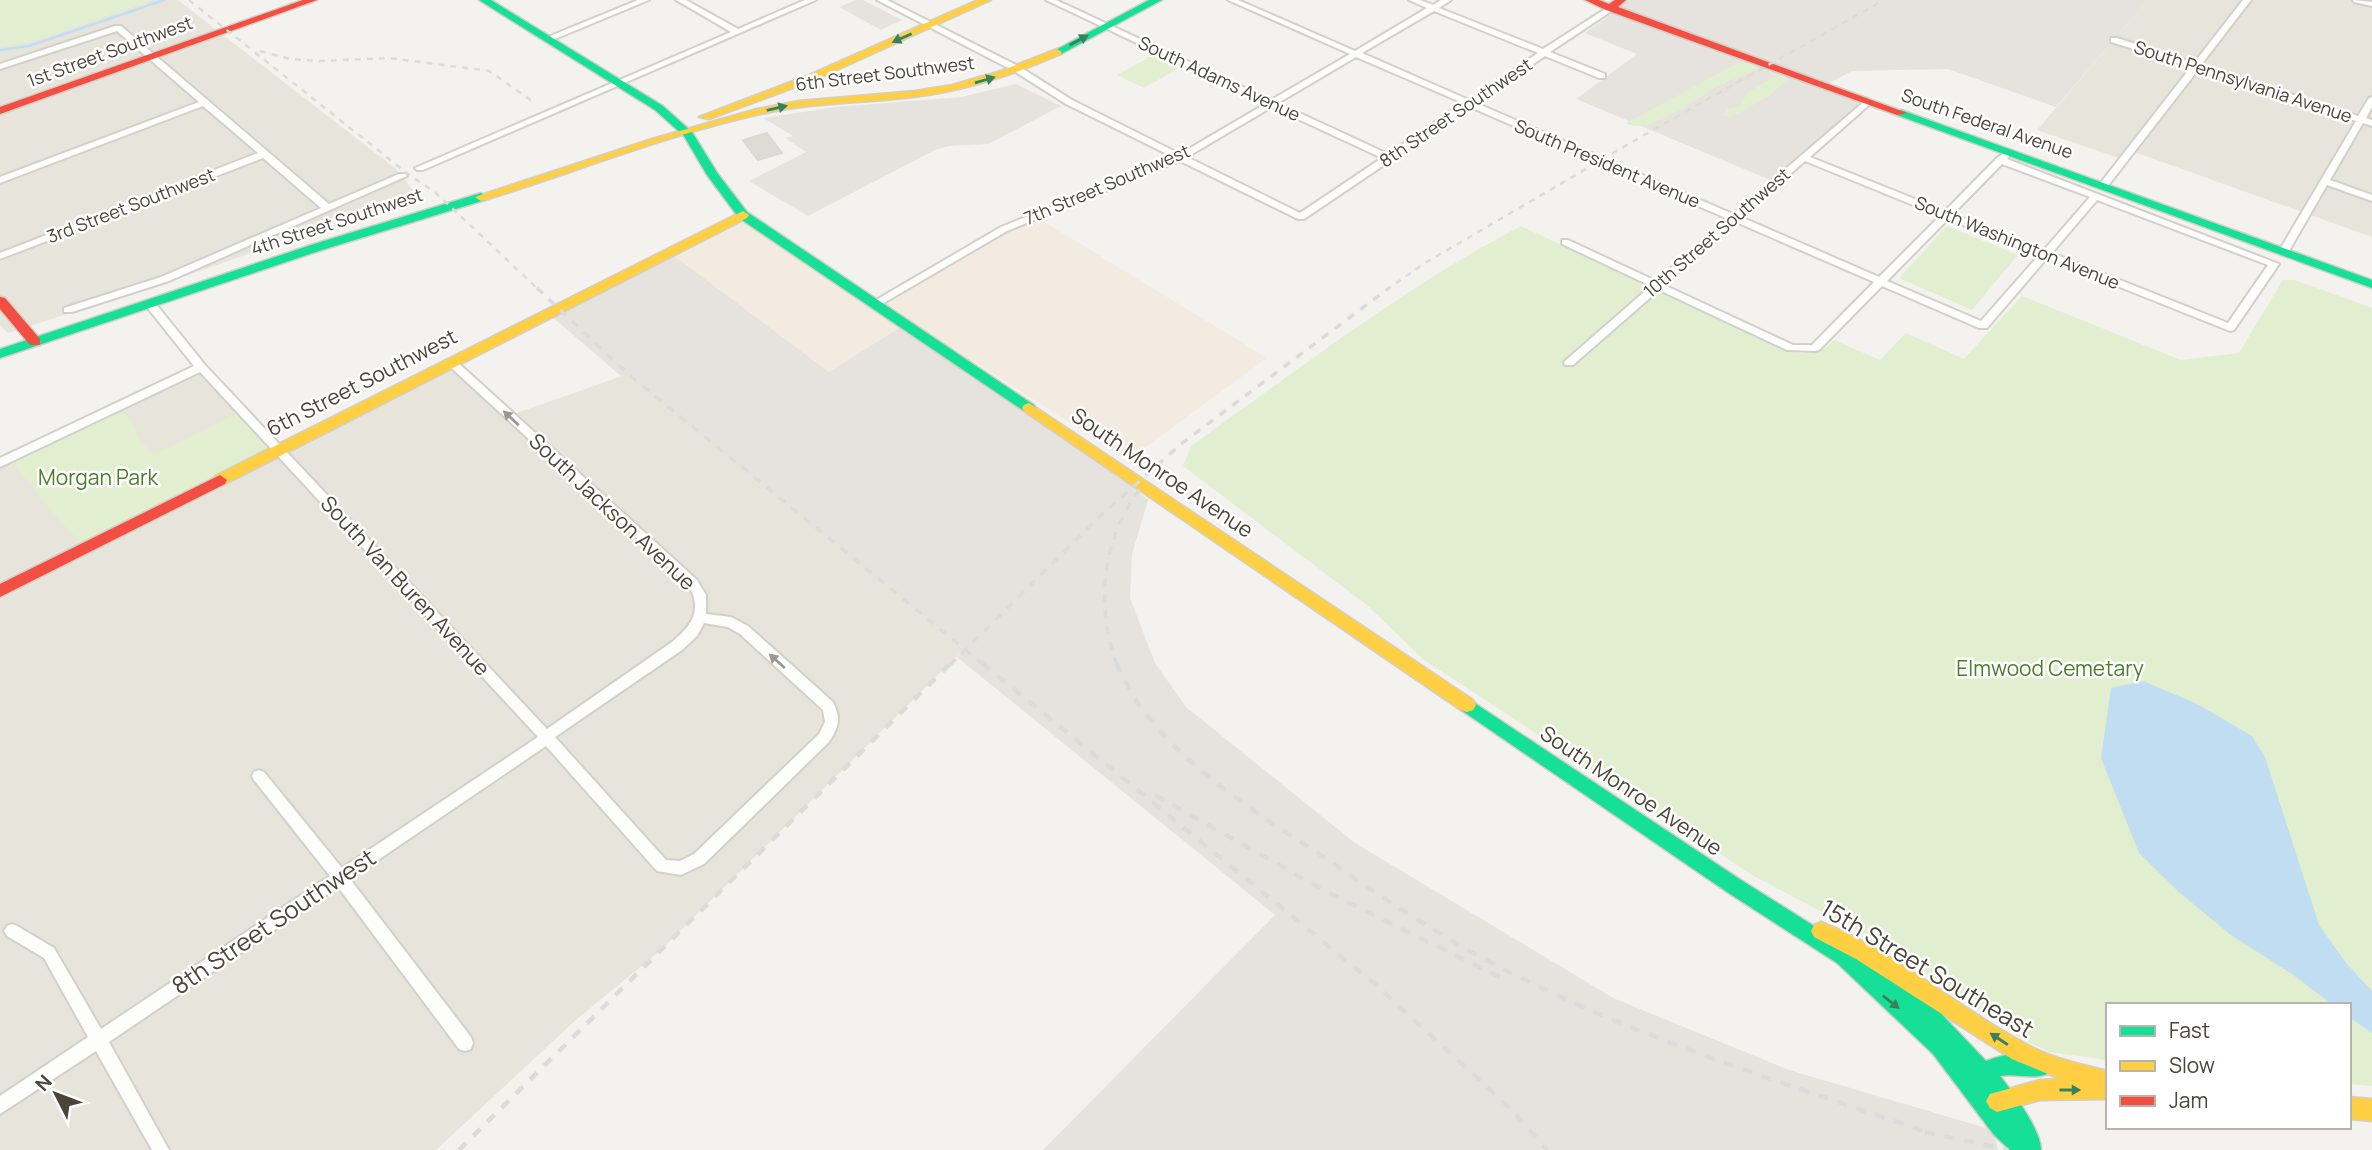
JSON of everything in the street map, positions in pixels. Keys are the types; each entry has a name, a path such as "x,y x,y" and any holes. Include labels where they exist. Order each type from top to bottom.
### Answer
{"main road":[{"name":"1st Street Southwest","path":"0,111 312,0"},
{"name":"South Monroe Avenue","path":"484,0 659,108 684,130 743,215 1734,886 1842,956 1870,967 1916,1004 1984,1073 2005,1099 2031,1150"},
{"path":"684,130 803,82 986,0"},
{"name":"6th Street Southwest","path":"684,130 796,104 936,90 993,79 1157,0"},
{"name":"South Federal Avenue","path":"1590,0 1616,4 1866,103 2279,257 2372,284"},
{"name":"4th Street Southwest","path":"0,343 32,338 150,305 318,247 684,130"},
{"name":"4th Street Southwest","path":"0,354 32,338 456,195 684,130"},
{"name":"6th Street Southwest","path":"0,591 743,215"},
{"path":"0,301 32,338"},
{"name":"15th Street Southeast","path":"1734,886 1863,952 2019,1052 2060,1069 2106,1081"},
{"name":"South Monroe Avenue","path":"1842,956 1865,982 1903,1011 1940,1047 2009,1137 2025,1150"},
{"name":"15th Street Southeast","path":"1984,1073 1997,1063 2060,1069"},
{"path":"1984,1073 1979,1096 2005,1099 2040,1090 2106,1089"},
{"path":"2351,1108 2372,1110"}],"street":[{"path":"548,39 645,0"},
{"path":"680,0 737,32"},
{"name":"4th Street Southwest","path":"420,169 812,0"},
{"path":"881,0 1017,69 1069,102 1179,158"},
{"name":"South Adams Avenue","path":"1050,0 1388,158"},
{"name":"South President Avenue","path":"1232,0 1983,326 2046,255"},
{"path":"1413,0 1602,76"},
{"name":"7th Street Southwest","path":"875,305 1004,229 1179,158 1447,0"},
{"path":"2046,255 2100,191 2247,0"},
{"path":"2357,0 2372,4"},
{"name":"8th Street Southwest","path":"1179,158 1301,218 1616,4"},
{"path":"2,67 118,28 262,155 327,208"},
{"name":"South Pennsylvania Avenue","path":"2115,40 2372,123"},
{"path":"2279,257 2372,100"},
{"path":"0,180 203,103"},
{"name":"10th Street Southwest","path":"1569,363 1866,103"},
{"name":"3rd Street Southwest","path":"0,256 262,155"},
{"path":"1565,242 1791,348 1815,348 2005,156"},
{"name":"South Washington Avenue","path":"1804,158 2230,328 2279,257"},
{"name":"4th Street Southwest","path":"68,310 165,278 402,176"},
{"path":"2325,181 2372,198"},
{"name":"South Van Buren Avenue","path":"150,305 201,367 546,737 662,866"},
{"name":"South Jackson Avenue","path":"451,362 692,583 700,595 700,618 732,622 744,630 828,706 834,717 824,738 699,859 681,868 662,866"},
{"path":"0,463 201,367"},
{"name":"8th Street Southwest","path":"0,1106 677,646 694,632 700,618"},
{"path":"259,776 340,877 464,1043"},
{"path":"12,930 49,953 162,1150"}],"shaded area":[{"path":"152,0 178,0 396,169 417,195 188,275 8,333 0,325 0,46 30,42"},
{"path":"863,0 902,20 881,30 839,7"},
{"path":"1629,0 2148,0 2056,107 1948,69 1852,71 1825,85 1617,8"},
{"path":"2148,0 2372,0 2372,237 2126,149 2119,158 2037,130"},
{"path":"1615,12 1861,103 1773,181 1576,99 1637,54 1585,33"},
{"path":"1016,84 1061,106 988,144 949,146 935,150 808,216 749,181 806,152 785,138 793,136 763,118 836,107 961,97"},
{"path":"1038,218 1267,358 1128,460 885,305 1000,236"},
{"path":"738,219 899,328 829,372 672,254"},
{"path":"672,254 829,372 899,328 1125,480 1148,500 1132,554 1130,598 1155,663 1186,707 1355,843 1613,998 1789,1070 1993,1130 1998,1150 1043,1150 1275,915 957,657 964,649 628,375 621,376 550,315"},
{"path":"451,362 508,416 628,374 964,649 661,950 577,1019 436,1150 0,1150 0,462 201,367 278,449"}],"green space":[{"path":"0,0 152,0 30,42 0,46"},
{"path":"1159,52 1186,64 1144,88 1117,75"},
{"path":"1746,62 1759,65 1759,68 1719,86 1658,121 1635,126 1626,123 1721,72"},
{"path":"1779,74 1788,79 1768,97 1730,118 1723,115 1727,109 1740,106 1747,93"},
{"name":"Elmwood Cemetary","path":"1521,226 1790,352 1819,351 1834,340 1880,360 1906,333 1964,359 2022,296 2181,360 2239,353 2283,280 2295,280 2372,308 2372,1086 2351,1084 2351,1003 2106,1003 2106,1060 2050,1052 2023,1040 1887,946 1752,875 1424,660 1367,605 1183,466 1191,446 1393,302"},
{"path":"1947,226 2018,255 1972,310 1899,278"},
{"name":"Morgan Park","path":"116,407 133,422 138,439 154,454 242,411 278,449 85,547 9,459"}],"water":[{"path":"2143,681 2197,704 2252,736 2265,757 2319,925 2346,963 2372,991 2372,1033 2351,1018 2351,1003 2330,1003 2292,974 2231,935 2180,893 2139,853 2101,758 2111,688"}],"building":[{"path":"767,133 782,153 758,160 743,140"}],"waterway":[{"path":"0,50 29,46 164,0"}],"railway":[{"path":"189,0 408,174 436,193 539,290"},
{"path":"1386,290 1425,263 1644,135 1884,0"},
{"path":"260,51 290,59 320,61 389,58 489,71 535,103"},
{"path":"537,288 628,374 965,650"},
{"path":"965,650 1098,518 1181,444 1389,288"},
{"path":"1117,665 1106,620 1106,574 1117,529 1140,489"},
{"path":"950,665 965,650"},
{"path":"965,650 984,665"},
{"path":"459,1150 951,663"},
{"path":"982,663 1375,984 1511,1109 1547,1150"},
{"path":"1117,665 1139,705 1157,728 1200,770 1272,823 1462,947 1613,1020 1928,1133"},
{"path":"1155,795 1329,893 1508,981"},
{"path":"1928,1133 2008,1150"},
{"path":"1928,1133 1932,1134"}],"traffic: fast":[{"path":"484,0 659,108 688,134 713,175 743,215 1029,408"},
{"path":"1057,52 1157,0"},
{"path":"1901,113 2372,284"},
{"path":"0,354 318,247 481,197"},
{"path":"1467,705 1734,886 1842,955 1870,967 1925,1011 1961,1047 2005,1099 2030,1144 2030,1150"},
{"path":"1846,960 1940,1047 2002,1127 2025,1150"},
{"path":"1980,1081 1999,1066 2014,1064 2040,1067"}],"traffic: slow":[{"path":"705,117 813,77 986,0"},
{"path":"481,197 656,141 761,111 799,104 915,94 952,88 1005,73 1057,52"},
{"path":"220,480 743,215"},
{"path":"1029,408 1467,705"},
{"path":"1821,931 1863,952 2019,1052 2060,1069 2106,1081"},
{"path":"1997,1101 2040,1090 2106,1089"},
{"path":"2351,1108 2372,1110"}],"traffic: jam":[{"path":"0,111 312,0"},
{"path":"1590,0 1901,113"},
{"path":"1610,8 1621,0"},
{"path":"0,301 35,342"},
{"path":"0,591 220,480"}]}
